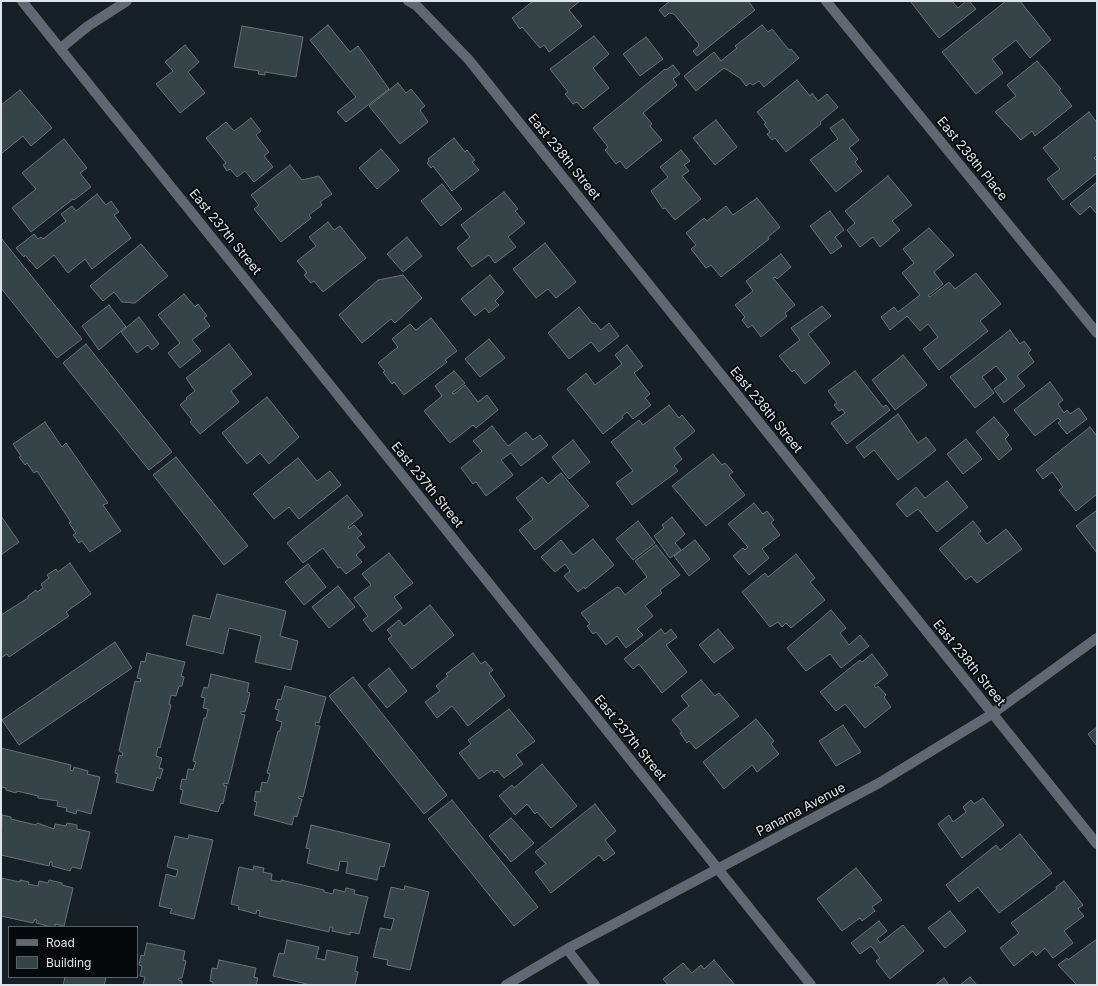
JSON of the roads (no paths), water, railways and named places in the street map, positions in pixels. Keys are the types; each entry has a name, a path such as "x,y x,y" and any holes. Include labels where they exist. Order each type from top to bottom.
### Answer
{"street":[{"name":"East 237th Street","path":"22,1 811,985"},
{"path":"61,48 88,26 127,1"},
{"name":"East 238th Street","path":"408,1 417,6 469,60 1097,844"},
{"name":"East 238th Place","path":"826,1 1097,333"},
{"name":"Panama Avenue","path":"506,985 567,949 879,783 992,714 1097,638"},
{"path":"567,949 595,985"}]}
